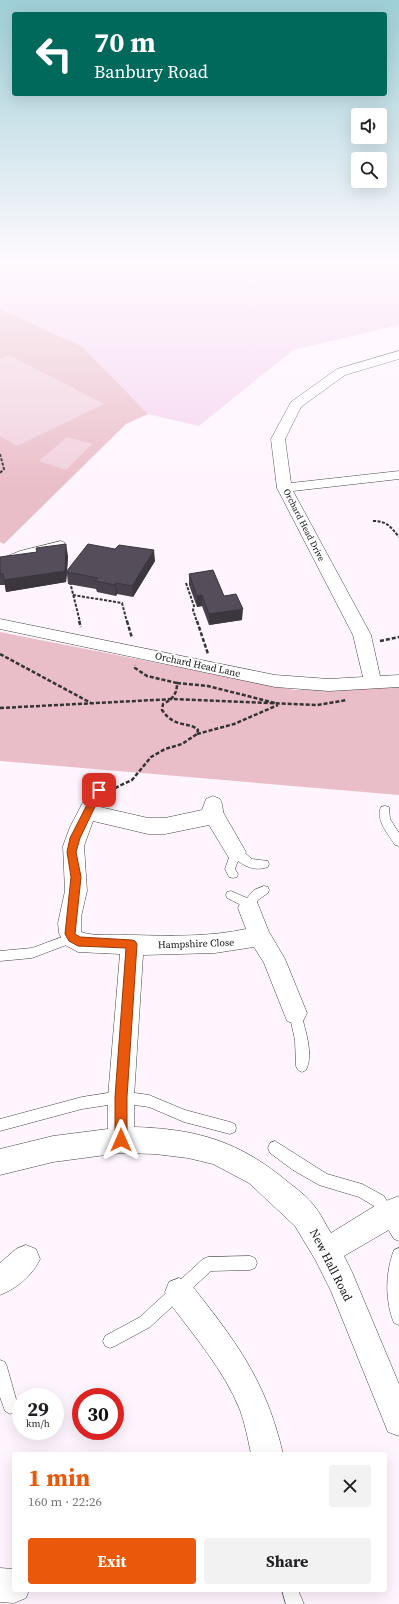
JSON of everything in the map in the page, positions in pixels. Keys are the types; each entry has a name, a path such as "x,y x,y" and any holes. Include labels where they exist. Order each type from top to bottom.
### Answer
{"street":[{"name":"Orchard Head Drive","path":"368,683 362,635 284,488 278,440 296,405 341,372 399,354"},
{"path":"284,488 399,475"},
{"name":"Orchard Head Lane","path":"0,624 275,681 329,685 399,681"},
{"path":"72,938 70,934 70,924 76,892 76,877 71,852 75,838 99,790"},
{"path":"89,812 148,826 165,826 187,821 213,809 236,852"},
{"path":"249,908 260,936 274,959 295,1013"},
{"name":"Hampshire Close","path":"72,938 78,942 132,944 222,944 260,936"},
{"path":"121,1140 121,1097 132,944"},
{"name":"New Hall Road","path":"0,1162 53,1149 121,1140 155,1141 188,1145 216,1152 258,1174 305,1216 326,1251 342,1282 399,1420"},
{"path":"326,1251 395,1219"},
{"path":"0,1281 26,1258"},
{"path":"179,1292 225,1352 245,1385 257,1414 266,1452"},
{"path":"0,1585 12,1586"}],"lane":[{"path":"0,562 23,552 61,543"},
{"path":"385,810 385,819 399,842"},
{"path":"233,874 230,870 236,852 248,864 264,864"},
{"path":"249,908 252,898 257,892 264,890"},
{"path":"231,895 243,901 249,908"},
{"path":"0,956 32,952 72,938"},
{"path":"295,1013 302,1043 302,1066"},
{"path":"0,1124 12,1123 82,1103 121,1097 149,1101 184,1116 230,1128"},
{"path":"275,1148 298,1165 324,1180 362,1191 379,1201 395,1219"},
{"path":"399,1255 394,1281 394,1302 399,1318"},
{"path":"110,1341 145,1322 208,1264 250,1262"},
{"path":"0,1367 10,1406"},
{"path":"291,1592 295,1604"}],"path":[{"path":"0,454 4,469 0,473"},
{"path":"373,521 383,520 390,525 399,537"},
{"path":"63,637 81,627 70,582"},
{"path":"186,584 194,606 193,610 213,667"},
{"path":"74,595 122,603 136,652 135,668 147,676 177,683 208,686 280,704"},
{"path":"0,654 92,704"},
{"path":"177,683 178,692 174,698 163,704 162,710 166,717 178,725 195,727 198,730 197,734"},
{"path":"0,708 92,704 174,698 317,705 349,699 359,695 368,683"},
{"path":"99,790 115,788 132,780 151,757 165,749 182,744 197,734 234,724 280,704"}],"shaded area":[{"path":"0,336 59,336 83,347 148,414 126,424 4,544 0,542"},
{"path":"59,336 353,336 293,350 199,426 148,414 83,347"},
{"path":"9,355 104,404 17,446 0,436 0,359"},
{"path":"67,437 92,444 66,470 39,461"},
{"path":"0,632 294,690 399,686 399,795 0,761"}],"building":[{"path":"66,544 65,571 4,580 3,574 0,574 0,557 37,552 36,548"},
{"path":"88,544 115,549 119,545 154,550 132,586 116,583 115,585 95,581 98,578 66,572"},
{"path":"213,570 224,596 236,594 243,609 209,614 202,595 197,596 189,574"}],"route":[{"path":"99,790 75,838 71,852 76,877 76,892 70,924 70,934 72,938 78,942 132,944 121,1097 121,1140"}]}
